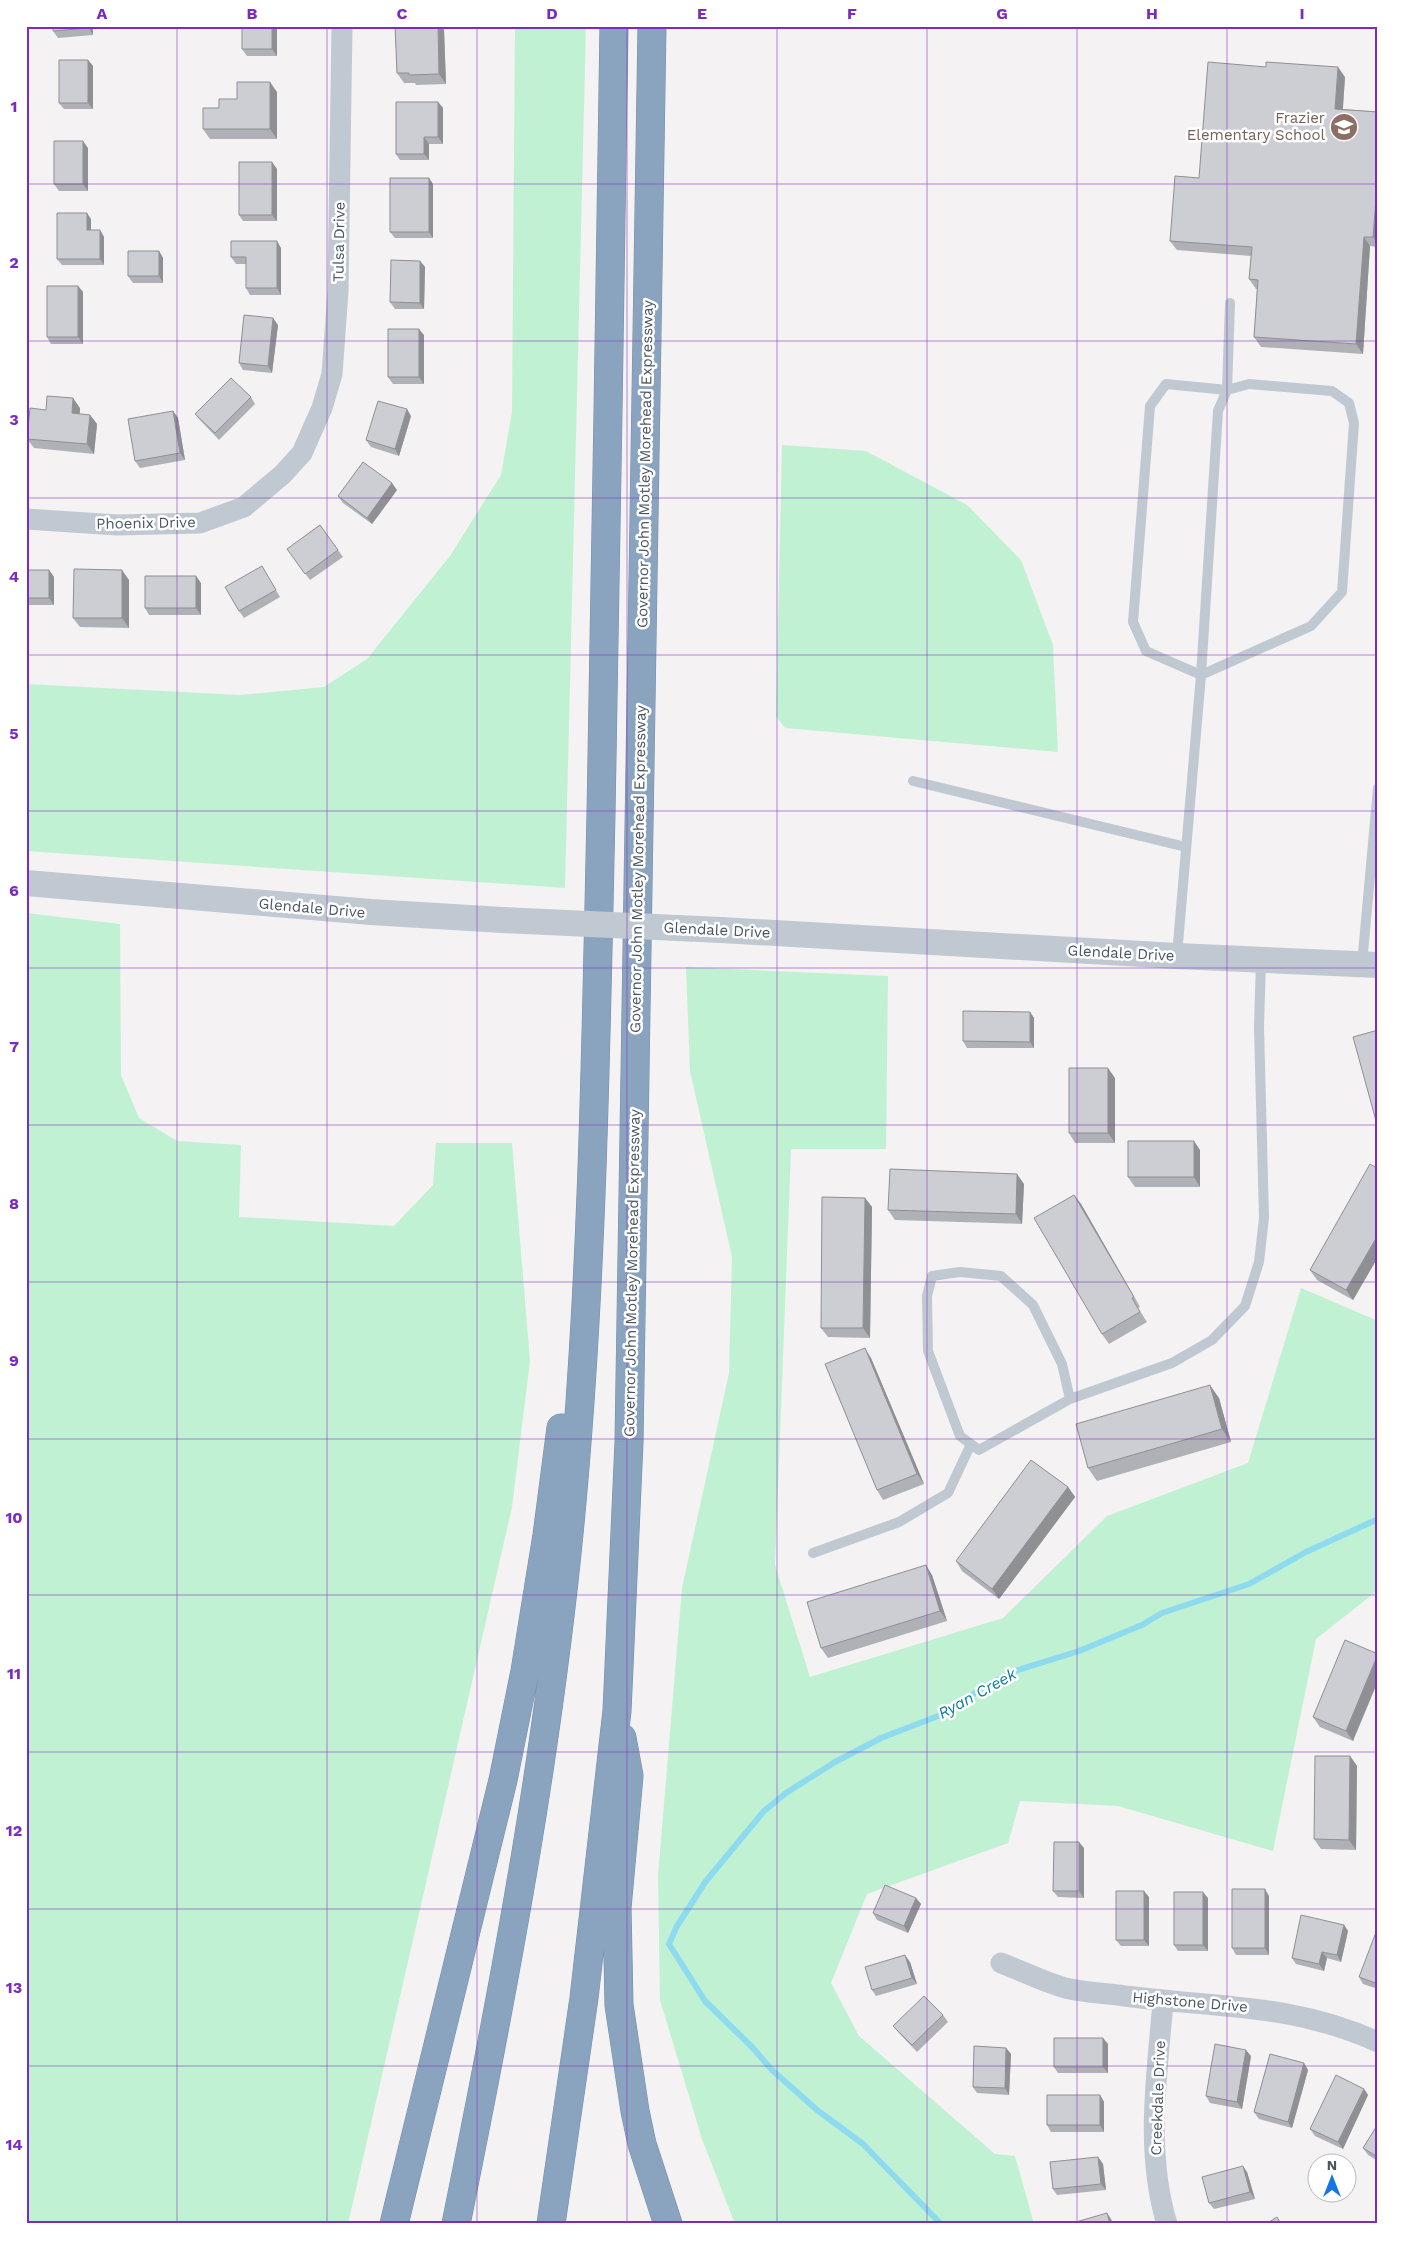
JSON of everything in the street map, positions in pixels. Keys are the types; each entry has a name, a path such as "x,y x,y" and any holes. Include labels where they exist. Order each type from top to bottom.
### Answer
{"highway":[{"path":"456,2224 478,2116 533,1813 563,1593 583,1370 594,1159 614,26"},
{"name":"Governor John Motley Morehead Expressway","path":"617,1710 629,1432 652,26"},
{"path":"394,2224 503,1780 527,1661 547,1535 562,1419 583,1370"},
{"path":"551,2224 584,1998 617,1710"},
{"path":"617,1710 629,1776 617,1908 619,2005 628,2074 638,2127 668,2224"}],"street":[{"name":"Tulsa Drive","path":"302,453 322,408 332,374 338,291 342,26"},
{"name":"Phoenix Drive","path":"26,519 117,525 200,523 244,507 283,474 302,453"},
{"name":"Glendale Drive","path":"26,883 362,912 721,930 1261,961 1370,965"},
{"name":"Highstone Drive","path":"1001,1963 1065,1988 1163,2002 1241,2006 1320,2019 1378,2042"},
{"name":"Creekdale Drive","path":"1163,2002 1154,2150 1160,2200 1167,2224"}],"lane":[{"path":"1177,956 1201,675 1218,411 1227,390 1230,303"},
{"path":"1166,384 1227,390 1249,384 1332,391 1349,403 1354,422 1342,592 1311,626 1201,675 1146,650 1133,622 1150,406 1166,384"},
{"path":"913,781 1186,847"},
{"path":"1370,965 1378,788"},
{"path":"1070,1399 1062,1364 1033,1305 1020,1293 1000,1276 960,1272 932,1276 926,1296 928,1351 960,1436 980,1450 1070,1399 1172,1363 1212,1340 1245,1306 1259,1262 1264,1218 1259,1026 1261,961"},
{"path":"813,1553 899,1522 948,1493 971,1444"}],"green space":[{"path":"515,26 586,26 565,888 26,851 26,684 240,695 324,687 367,659 450,556 501,475 512,412"},
{"path":"782,445 866,451 967,505 1021,560 1053,645 1058,752 785,728 776,716"},
{"path":"26,913 120,924 121,1075 139,1118 177,1141 241,1145 239,1217 394,1226 433,1185 436,1143 512,1143 530,1361 512,1507 348,2224 26,2224"},
{"path":"686,967 888,976 886,1149 791,1149 775,1565 810,1677 1003,1618 1107,1516 1248,1463 1301,1288 1378,1321 1378,1590 1316,1639 1273,1851 1118,1806 1020,1801 1008,1843 867,1894 831,1983 859,2036 995,2154 1015,2156 1034,2224 735,2224 702,2139 660,2000 658,1876 682,1588 729,1373 732,1257 690,1071"}],"building":[{"path":"53,26 89,26 89,28 53,31"},
{"path":"242,26 272,26 272,49 242,49"},
{"path":"395,26 438,26 439,74 409,75 409,73 397,73"},
{"path":"59,60 88,60 88,103 59,103"},
{"path":"1208,62 1266,67 1266,62 1338,67 1335,109 1378,112 1378,174 1373,237 1364,237 1356,344 1254,337 1258,280 1249,279 1252,247 1170,241 1175,176 1199,178"},
{"path":"237,82 270,82 270,129 203,129 203,108 219,108 219,99 237,99"},
{"path":"396,102 438,102 438,137 424,137 424,154 396,154"},
{"path":"54,141 83,141 83,184 54,184"},
{"path":"239,162 272,162 272,215 239,215"},
{"path":"390,178 429,178 429,232 390,232"},
{"path":"57,213 87,213 87,230 100,230 100,259 57,259"},
{"path":"231,241 277,241 277,288 246,288 246,257 231,257"},
{"path":"128,251 159,251 159,276 128,276"},
{"path":"391,260 420,261 420,303 390,302"},
{"path":"47,286 78,286 78,337 47,337"},
{"path":"244,315 273,318 268,366 239,363"},
{"path":"388,329 419,329 419,377 388,377"},
{"path":"231,378 251,397 215,433 195,414"},
{"path":"47,396 73,398 72,413 90,415 87,444 27,439 30,408 46,410"},
{"path":"378,401 407,409 395,449 366,440"},
{"path":"173,411 180,453 135,461 128,419"},
{"path":"363,462 392,483 367,518 338,496"},
{"path":"320,525 338,550 305,574 287,549"},
{"path":"262,566 276,590 239,611 225,587"},
{"path":"74,569 122,570 122,618 73,618"},
{"path":"26,570 49,570 49,598 26,598"},
{"path":"145,576 196,576 196,608 145,608"},
{"path":"963,1011 1030,1012 1030,1042 963,1041"},
{"path":"1378,1030 1378,1128 1353,1037"},
{"path":"1069,1068 1108,1068 1108,1133 1069,1133"},
{"path":"1128,1141 1194,1141 1194,1177 1128,1177"},
{"path":"1370,1164 1378,1169 1378,1235 1346,1290 1310,1270"},
{"path":"890,1169 1017,1174 1016,1214 888,1210"},
{"path":"1074,1195 1134,1297 1132,1298 1140,1312 1102,1334 1034,1218"},
{"path":"822,1197 865,1198 863,1328 821,1328"},
{"path":"865,1348 917,1474 877,1490 825,1364"},
{"path":"1210,1385 1222,1429 1088,1468 1076,1424"},
{"path":"1031,1460 1068,1487 992,1589 956,1561"},
{"path":"926,1565 940,1611 821,1648 807,1602"},
{"path":"1345,1640 1378,1654 1346,1731 1313,1717"},
{"path":"1315,1756 1350,1756 1349,1840 1314,1839"},
{"path":"1054,1842 1079,1842 1079,1891 1053,1891"},
{"path":"885,1885 916,1898 904,1926 873,1913"},
{"path":"1232,1889 1265,1889 1265,1948 1232,1948"},
{"path":"1116,1891 1144,1891 1144,1940 1116,1940"},
{"path":"1174,1892 1203,1892 1203,1945 1174,1945"},
{"path":"1301,1915 1344,1925 1337,1955 1322,1952 1319,1964 1292,1958"},
{"path":"1378,1927 1378,1984 1359,1977"},
{"path":"905,1955 912,1978 872,1990 865,1967"},
{"path":"924,1996 943,2015 912,2045 893,2026"},
{"path":"1054,2038 1103,2038 1103,2067 1054,2067"},
{"path":"1215,2044 1246,2050 1237,2102 1206,2096"},
{"path":"974,2046 1006,2048 1005,2088 973,2087"},
{"path":"1270,2054 1304,2063 1288,2122 1254,2112"},
{"path":"1336,2075 1364,2089 1338,2142 1310,2129"},
{"path":"1047,2095 1100,2095 1100,2125 1047,2125"},
{"path":"1378,2124 1378,2157 1363,2148"},
{"path":"1098,2157 1101,2184 1053,2189 1050,2162"},
{"path":"1243,2166 1250,2192 1209,2203 1202,2177"},
{"path":"1107,2213 1110,2224 1069,2224"},
{"path":"1277,2217 1281,2224 1266,2224"}],"waterway":[{"name":"Ryan Creek","path":"941,2224 863,2144 817,2110 772,2070 752,2047 705,2001 669,1944 677,1926 706,1881 764,1811 786,1793 835,1762 881,1738 938,1716 988,1685 1015,1671 1079,1651 1142,1625 1162,1613 1249,1584 1306,1552 1378,1519"}],"place":[{"name":"Frazier Elementary School","path":"1344,127"}]}
